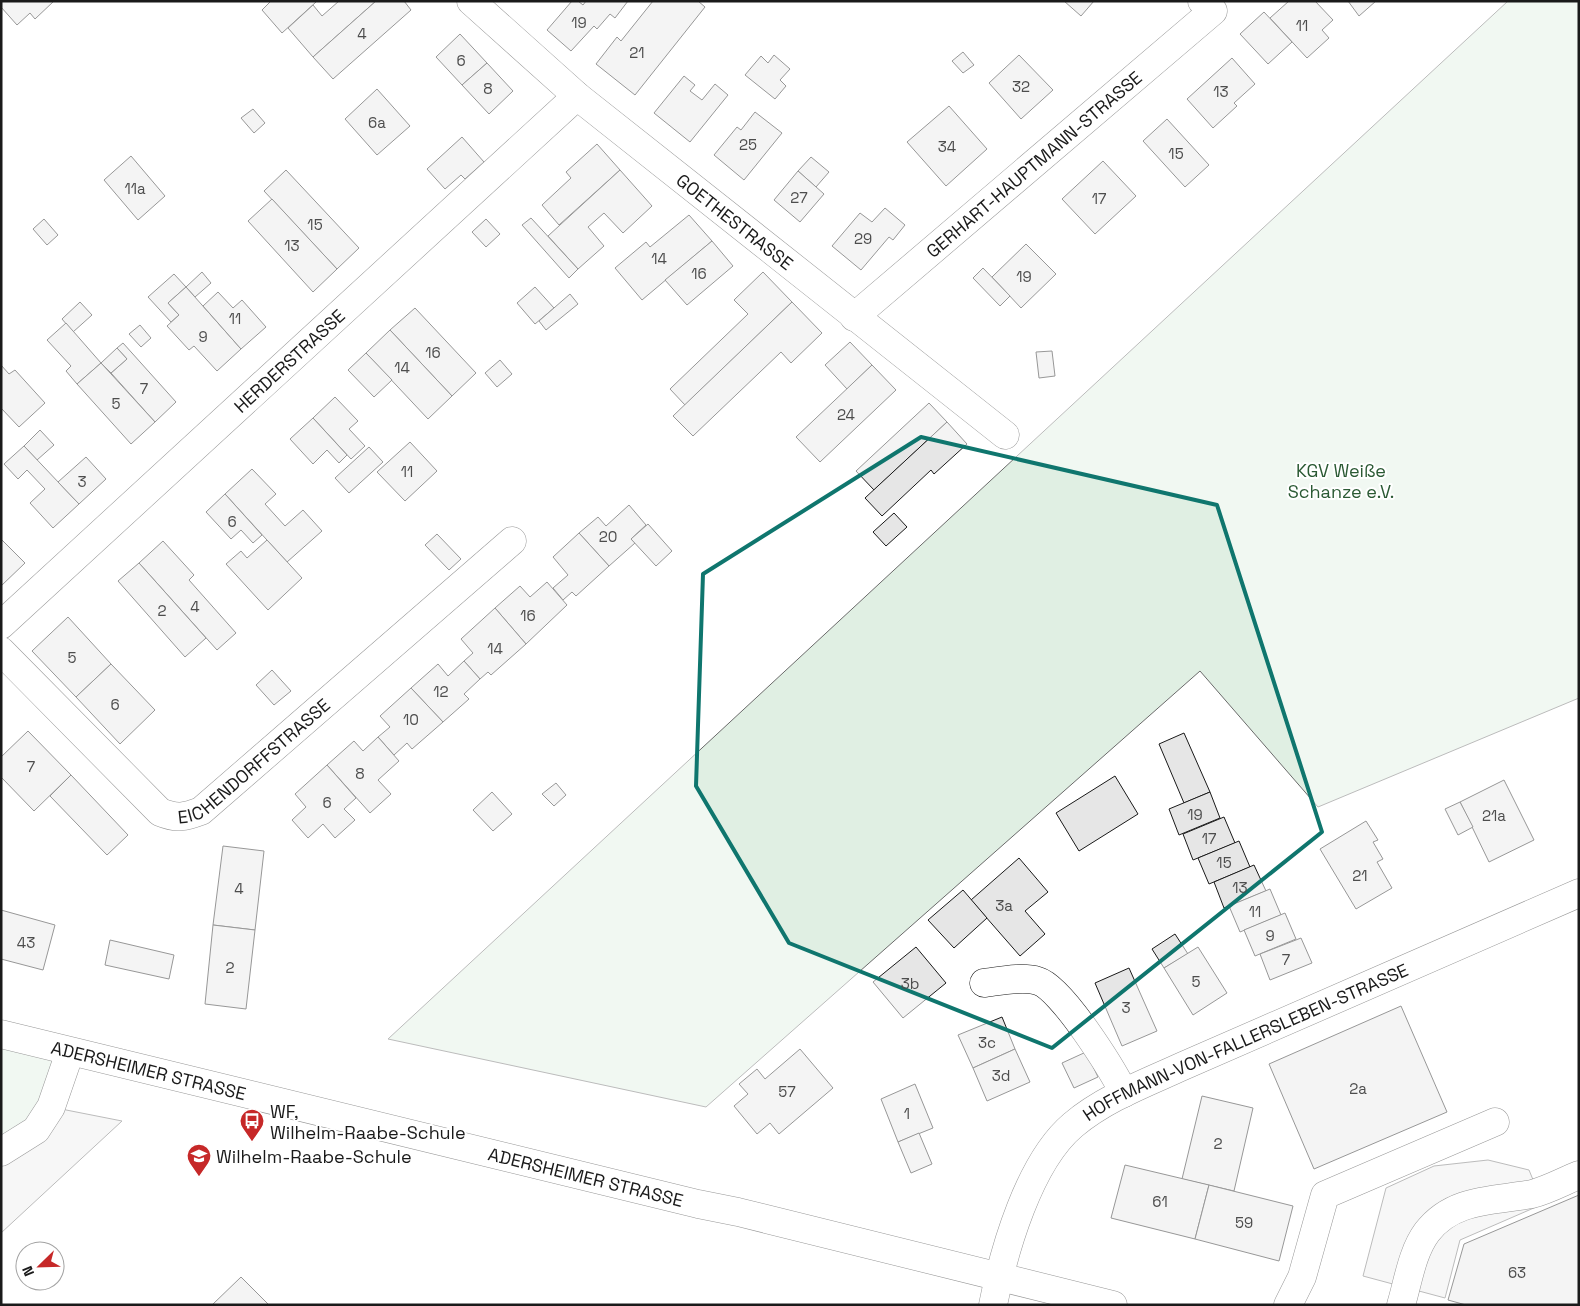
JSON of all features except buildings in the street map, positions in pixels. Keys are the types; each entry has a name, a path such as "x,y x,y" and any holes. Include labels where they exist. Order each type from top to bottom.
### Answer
{"street":[{"name":"GOETHESTRASSE","path":"472,1 577,96 1005,435"},
{"name":"GERHART-HAUPTMANN-STRASSE","path":"854,317 1213,5"},
{"name":"HERDERSTRASSE","path":"1,624 577,96"},
{"name":"EICHENDORFFSTRASSE","path":"1,651 160,812 175,818 186,817 201,810 512,541"},
{"name":"HOFFMANN-VON-FALLERSLEBEN-STRASSE","path":"993,1305 999,1277 1026,1196 1051,1150 1072,1126 1124,1093 1579,893"},
{"path":"984,983 1024,980 1038,981 1048,987 1062,1000 1115,1075 1124,1093"},
{"name":"ADERSHEIMER STRASSE","path":"1,1034 688,1202 738,1212 1113,1305"},
{"path":"1,1152 36,1130 51,1107 70,1052"},
{"path":"1288,1305 1302,1277 1325,1195 1494,1122"},
{"path":"1401,1305 1415,1256 1426,1234 1442,1216 1472,1204 1534,1193 1579,1175"}],"highlighted area":[{"path":"921,437 1217,505 1322,832 1052,1048 789,943 696,786 703,574"}],"green space":[{"name":"KGV Weiße Schanze e.V.","path":"1508,1 1579,1 1579,698 1318,807 1200,671 706,1107 388,1039"},
{"path":"1,1034 70,1052 36,1130 1,1152"}],"shaded area":[{"path":"51,1107 122,1121 1,1233 1,1158"},
{"path":"1488,1160 1529,1170 1543,1204 1460,1240 1445,1298 1363,1276 1386,1188 1434,1166"}],"place":[{"name":"WF, Wilhelm-Raabe-Schule","path":"252,1142"},
{"name":"Wilhelm-Raabe-Schule","path":"199,1177"}]}
